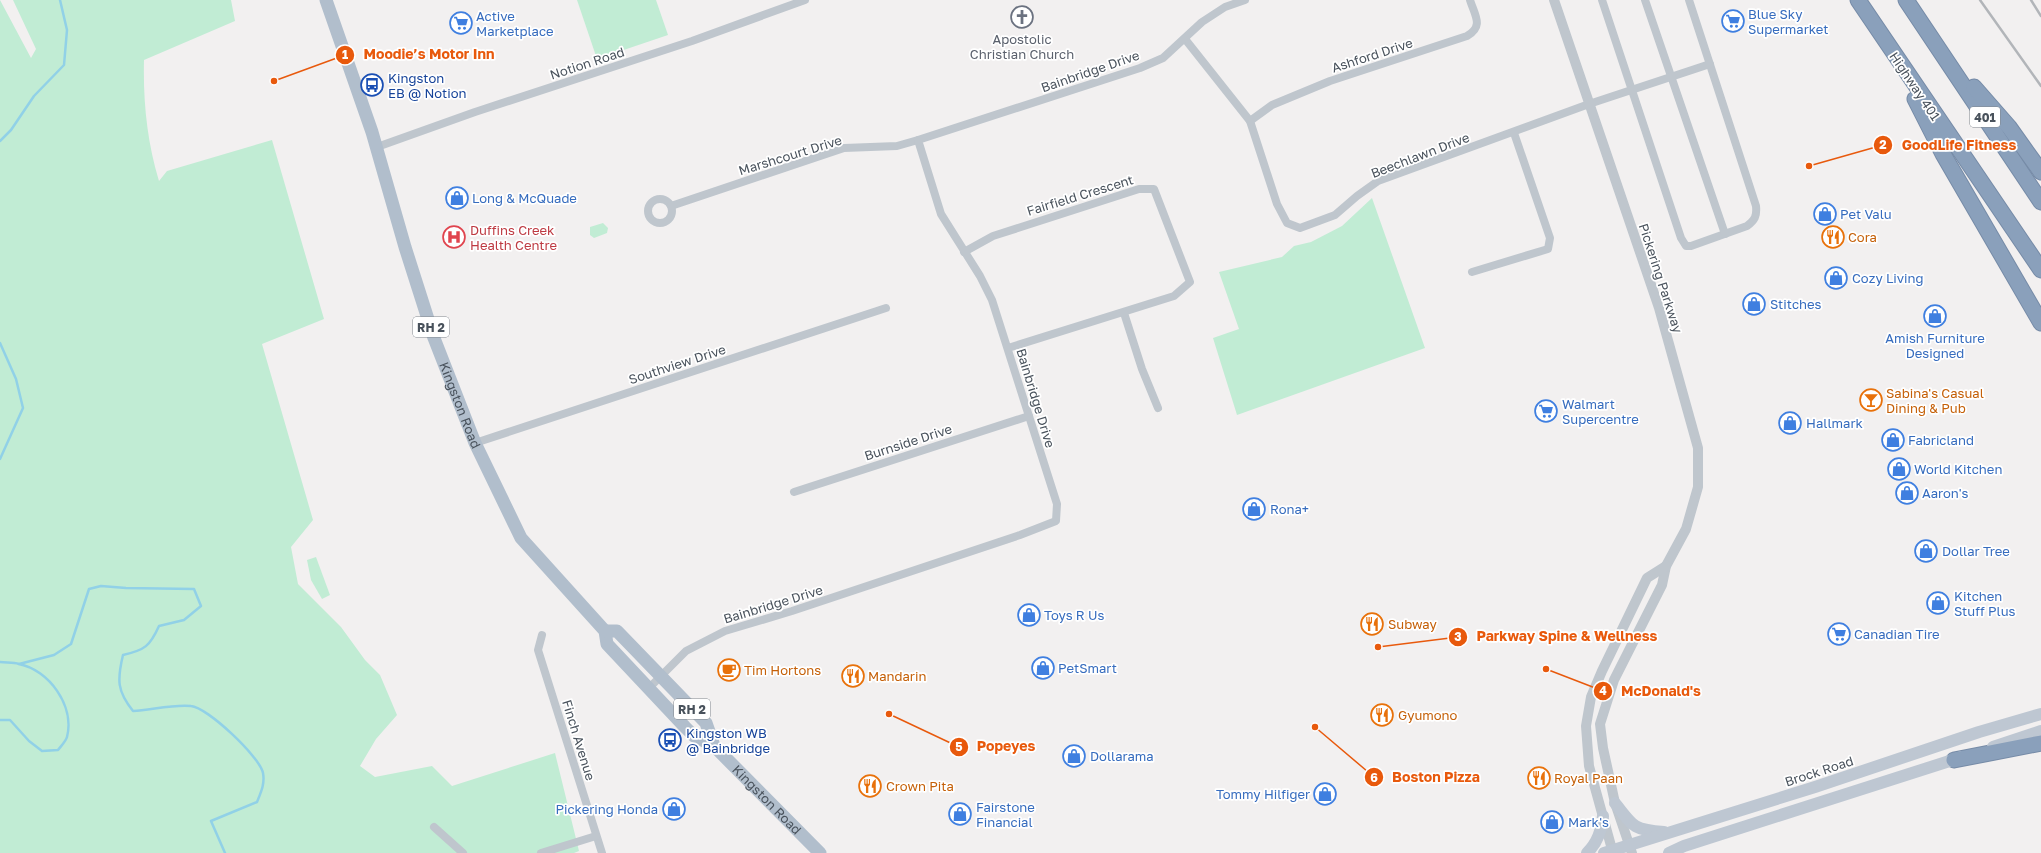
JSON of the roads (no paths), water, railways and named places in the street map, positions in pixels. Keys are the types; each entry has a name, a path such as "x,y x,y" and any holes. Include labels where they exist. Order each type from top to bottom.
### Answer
{"highway":[{"name":"Highway 401","path":"1858,0 2041,270"},
{"name":"401","path":"1906,0 2041,202"},
{"path":"1928,33 2009,128 2041,172"},
{"path":"1885,41 1943,154 2041,323"},
{"path":"1954,760 2041,743"}],"main road":[{"name":"RH 2","path":"326,0 377,147"},
{"name":"Kingston Road","path":"377,147 405,247 434,338 475,443 521,538 605,631 607,644 694,736 714,746 820,853"},
{"name":"Kingston Road","path":"605,631 617,631 706,723 714,746"},
{"name":"Brock Road","path":"1611,852 1631,849 1669,832 1815,787 1979,732 2041,714"},
{"path":"1669,853 1684,846 2041,731"},
{"path":"1615,804 1631,824 1643,831 1669,832"},
{"path":"1587,853 1594,846 1600,834 1603,816"}],"street":[{"name":"Notion Road","path":"377,147 475,112 692,41 805,0"},
{"path":"1184,39 1202,22 1225,7 1245,0"},
{"name":"Ashford Drive","path":"1250,121 1272,104 1330,81 1467,36 1475,31 1477,26 1470,0"},
{"name":"Pickering Parkway","path":"1554,0 1657,302 1698,448 1698,487 1686,529 1666,566 1662,585 1614,680 1600,724 1603,748 1615,804 1631,849"},
{"path":"1602,0 1681,238 1686,246 1691,246 1747,226 1754,220 1757,214 1756,206 1689,0"},
{"path":"1645,0 1725,234"},
{"name":"Beechlawn Drive","path":"1184,39 1250,121 1277,204 1288,223 1300,228 1335,215 1357,196 1378,181 1514,133 1589,104 1710,64"},
{"name":"Bainbridge Drive","path":"649,688 686,651 725,631 792,612 1020,535 1056,521 1057,504 992,300 941,214 918,140 1140,68 1163,58 1184,39"},
{"path":"1472,272 1548,249 1550,238 1514,133"},
{"name":"Marshcourt Drive","path":"672,206 844,148 897,146 918,140"},
{"name":"Fairfield Crescent","path":"964,252 993,236 1025,225 1139,189 1154,189 1190,282 1174,296 1124,313 1008,348"},
{"name":"Southview Drive","path":"475,443 886,308"},
{"path":"1124,313 1142,369 1158,408"},
{"name":"Burnside Drive","path":"794,492 1029,416"},
{"name":"Pickering Parkway","path":"1611,852 1589,766 1586,726 1592,697 1602,671 1647,578 1666,566"},
{"path":"1621,634 1633,640"},
{"name":"Finch Avenue","path":"542,635 538,650 602,853"},
{"path":"434,827 463,853"},
{"path":"541,853 596,836"}],"waterway":[{"path":"0,141 11,130 34,96 64,65 67,30 60,0"},
{"path":"0,343 16,379 23,408 0,459"},
{"path":"19,664 54,655 71,644 89,589 101,586 194,589 201,606 184,620 159,626 153,638 146,646 137,651 123,655 119,678 121,691 133,711 177,706 191,706 199,709 220,723 232,734 253,756 260,766 263,773 263,781 257,802 211,821 225,853"},
{"path":"0,662 17,663 30,668 49,682 57,691 67,713 67,737 65,742 58,750 42,751 29,741 10,720 0,720"}],"railway":[{"path":"1980,0 2041,86"},
{"path":"2031,0 2041,16"}],"place":[{"name":"Apostolic Christian Church","path":"1022,17"},
{"name":"Blue Sky Supermarket","path":"1733,21"},
{"name":"Active Marketplace","path":"461,23"},
{"name":"Moodie’s Motor Inn","path":"274,81"},
{"name":"Kingston EB @ Notion","path":"372,85"},
{"name":"GoodLife Fitness","path":"1809,166"},
{"name":"Long & McQuade","path":"457,198"},
{"name":"Pet Valu","path":"1825,214"},
{"name":"Duffins Creek Health Centre","path":"454,237"},
{"name":"Cora","path":"1833,237"},
{"name":"Cozy Living","path":"1836,278"},
{"name":"Stitches","path":"1754,304"},
{"name":"Amish Furniture Designed","path":"1935,316"},
{"name":"Sabina's Casual Dining & Pub","path":"1871,400"},
{"name":"Walmart Supercentre","path":"1546,411"},
{"name":"Hallmark","path":"1790,423"},
{"name":"Fabricland","path":"1893,440"},
{"name":"World Kitchen","path":"1899,469"},
{"name":"Aaron's","path":"1907,493"},
{"name":"Rona+","path":"1254,509"},
{"name":"Dollar Tree","path":"1926,551"},
{"name":"Kitchen Stuff Plus","path":"1938,603"},
{"name":"Toys R Us","path":"1029,615"},
{"name":"Subway","path":"1372,624"},
{"name":"Canadian Tire","path":"1839,634"},
{"name":"Parkway Spine & Wellness","path":"1378,647"},
{"name":"PetSmart","path":"1043,668"},
{"name":"McDonald's","path":"1546,669"},
{"name":"Tim Hortons","path":"729,670"},
{"name":"Mandarin","path":"853,676"},
{"name":"Popeyes","path":"889,714"},
{"name":"Gyumono","path":"1382,715"},
{"name":"Boston Pizza","path":"1315,727"},
{"name":"Kingston WB @ Bainbridge","path":"670,740"},
{"name":"Dollarama","path":"1074,756"},
{"name":"Royal Paan","path":"1539,778"},
{"name":"Crown Pita","path":"870,786"},
{"name":"Tommy Hilfiger","path":"1325,794"},
{"name":"Pickering Honda","path":"674,809"},
{"name":"Fairstone Financial","path":"960,814"},
{"name":"Mark's","path":"1552,822"}]}
